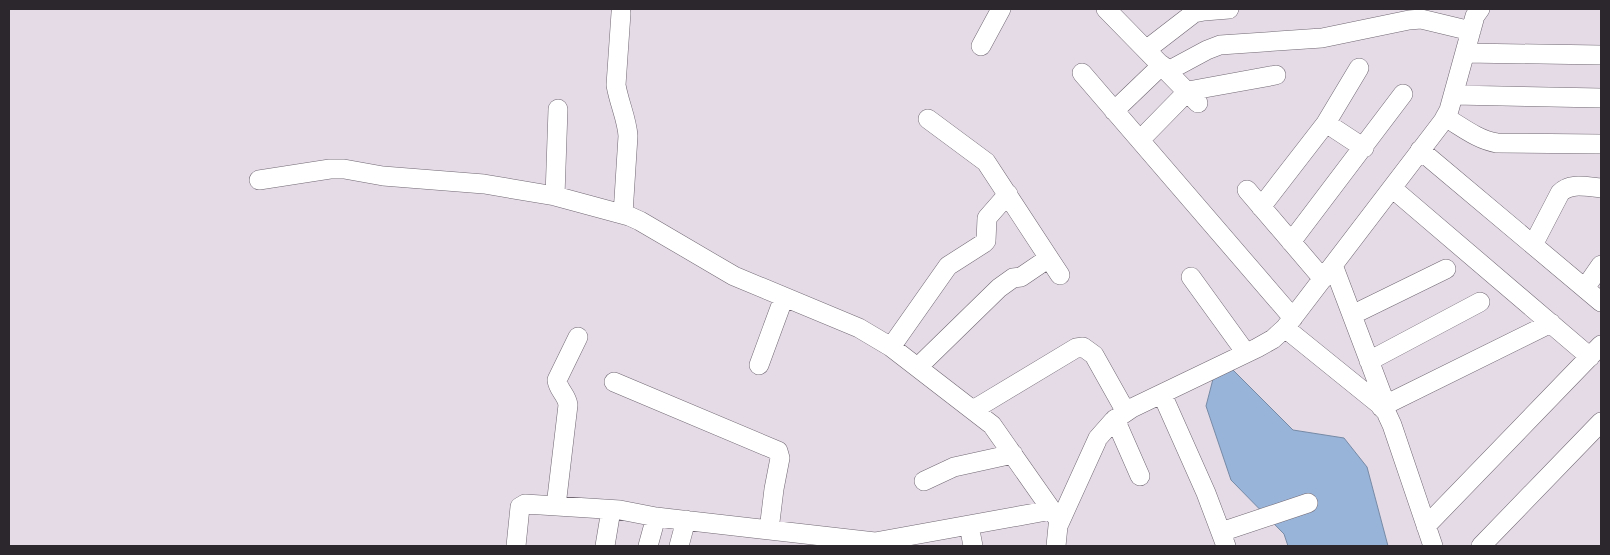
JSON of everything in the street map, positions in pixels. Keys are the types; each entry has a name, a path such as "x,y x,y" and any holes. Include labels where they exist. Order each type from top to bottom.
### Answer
{"street":[{"path":"982,46 1001,9"},
{"path":"1106,9 1193,97"},
{"path":"1146,50 1194,13 1204,10 1229,9"},
{"path":"1056,516 1098,438 1120,416 1272,339 1289,323 1445,117 1454,94 1475,16 1480,9"},
{"path":"621,13 616,85 627,125 628,136 623,214"},
{"path":"1114,111 1165,68 1220,45 1322,38 1421,19 1471,31"},
{"path":"1465,53 1601,54"},
{"path":"1261,207 1326,123 1359,68"},
{"path":"1082,73 1140,140 1289,323 1384,406"},
{"path":"1140,140 1193,97 1276,75"},
{"path":"1291,242 1403,94"},
{"path":"1454,94 1601,98"},
{"path":"555,196 558,109"},
{"path":"1445,117 1488,142 1601,144"},
{"path":"928,119 986,162 1060,275"},
{"path":"1326,123 1364,148"},
{"path":"1420,150 1601,302"},
{"path":"259,180 330,169 344,169 383,176 484,184 555,196 623,214 640,221 734,276 859,328 892,346 992,425 1056,516 1058,526 1056,546"},
{"path":"1533,244 1564,188 1571,186 1601,188"},
{"path":"1392,188 1551,323 1596,351 1426,526"},
{"path":"1247,190 1291,242 1328,272 1352,315 1433,546"},
{"path":"892,346 948,266 984,243 986,240 987,218 1008,194"},
{"path":"918,367 999,288 1049,258"},
{"path":"1585,288 1601,265"},
{"path":"1352,315 1446,269"},
{"path":"1191,277 1246,353"},
{"path":"759,365 784,297"},
{"path":"1369,361 1480,302"},
{"path":"1384,406 1551,323"},
{"path":"556,506 568,405 567,397 558,386 557,380 578,337"},
{"path":"973,410 1076,348 1083,347 1094,355 1120,416 1140,476"},
{"path":"614,382 778,451 780,458 774,489 770,530"},
{"path":"1162,394 1206,493 1223,539 1308,503"},
{"path":"1481,546 1601,422"},
{"path":"924,481 954,467 1013,454"},
{"path":"516,546 521,505 611,510 656,517 875,542 969,525 1056,516"},
{"path":"605,546 611,510"},
{"path":"648,546 656,517"},
{"path":"679,546 686,520"},
{"path":"969,525 973,546"}],"water":[{"path":"1219,356 1293,430 1344,438 1367,467 1388,546 1288,546 1284,534 1231,480 1206,406"}]}
